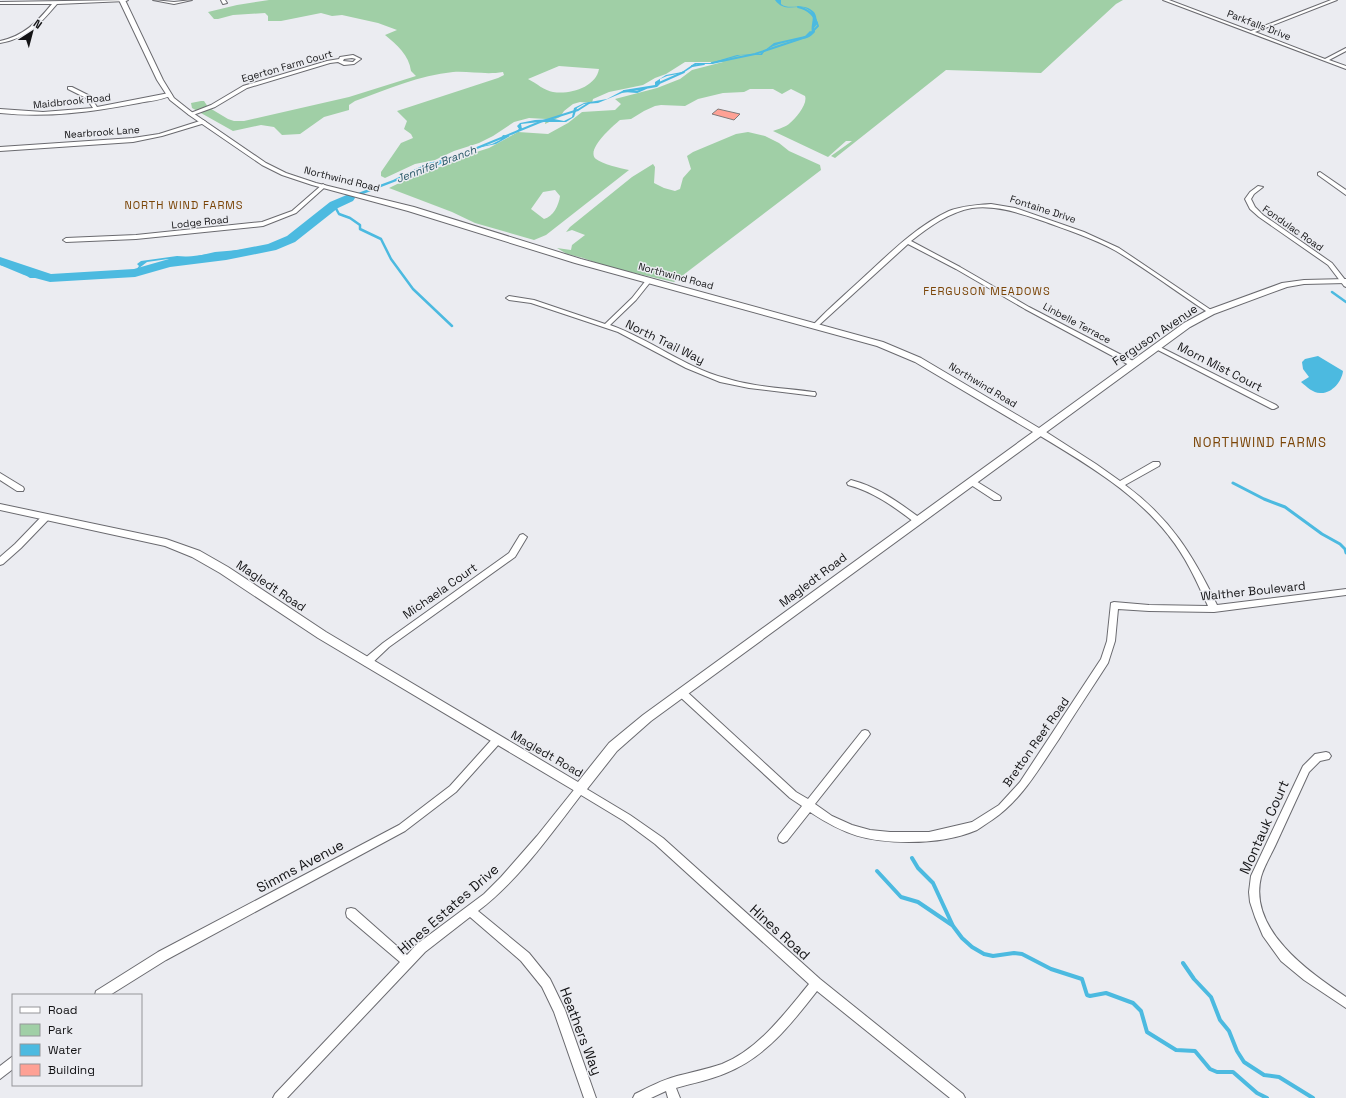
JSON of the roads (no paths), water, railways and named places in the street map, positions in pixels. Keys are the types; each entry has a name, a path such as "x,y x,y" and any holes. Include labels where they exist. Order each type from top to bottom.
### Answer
{"street":[{"path":"0,3 55,3 124,0"},
{"name":"Northwind Road","path":"124,0 169,95 189,113 273,169 291,177 426,213 544,251 816,325 880,344 909,356 946,376 1040,432 1120,484 1149,509 1172,534 1193,567 1214,609"},
{"path":"155,0 174,2 190,0"},
{"name":"Parkfalls Drive","path":"1165,0 1346,68"},
{"path":"1174,4 1183,0"},
{"path":"1251,32 1335,0"},
{"path":"0,42 12,40 35,27 55,3"},
{"path":"1326,60 1346,49"},
{"name":"Egerton Farm Court","path":"189,113 213,106 219,101 245,87 340,60"},
{"path":"70,88 88,97 96,110"},
{"name":"Maidbrook Road","path":"0,111 29,115 96,110 169,95"},
{"name":"Nearbrook Lane","path":"0,150 138,139 160,135 203,122"},
{"path":"1320,174 1346,193"},
{"name":"Lodge Road","path":"66,240 136,237 263,224 294,212 323,186"},
{"name":"Fondulac Road","path":"1260,188 1252,193 1248,199 1255,212 1330,264 1345,283"},
{"name":"Fontaine Drive","path":"816,325 920,229 961,208 982,205 1002,206 1028,213 1100,240 1117,249 1211,312"},
{"name":"Linbelle Terrace","path":"907,241 958,268 1027,308 1133,364"},
{"path":"606,326 634,299 649,280"},
{"name":"Ferguson Avenue","path":"1040,432 1187,325 1211,312 1294,283 1345,283"},
{"name":"North Trail Way","path":"509,298 532,301 606,326 633,337 688,366 717,378 742,385 813,394"},
{"name":"Morn Mist Court","path":"1156,347 1274,407"},
{"name":"Magledt Road","path":"0,507 166,543 192,551 224,570 322,635 580,789 616,744 647,718 971,480 1040,432"},
{"path":"1120,484 1156,464"},
{"path":"0,476 20,489"},
{"path":"971,480 997,498"},
{"path":"851,484 864,486 877,492 917,520"},
{"path":"0,562 46,517"},
{"name":"Michaela Court","path":"367,662 386,644 512,555 522,537"},
{"name":"Walther Boulevard","path":"1114,605 1149,608 1214,609 1346,592"},
{"name":"Bretton Reef Road","path":"682,693 770,775 808,806 828,819 850,829 870,835 890,837 929,837 946,834 975,826 1002,808 1023,785 1105,660 1111,641 1114,605"},
{"path":"783,838 865,734"},
{"name":"Simms Avenue","path":"102,994 162,956 402,828 453,789 497,740"},
{"name":"Montauk Court","path":"1326,756 1318,757 1306,769 1256,876 1253,890 1254,899 1269,936 1285,958 1308,977 1346,1003"},
{"name":"Hines Estates Drive","path":"279,1098 408,962 436,936 488,897 522,862 580,789"},
{"name":"Hines Road","path":"580,789 627,818 659,841 816,983 959,1098"},
{"name":"Heathers Way","path":"470,911 525,957 546,982 559,1010 590,1098"},
{"path":"351,913 408,962"},
{"path":"639,1098 669,1085 726,1067 750,1054 763,1045 782,1025 816,983"},
{"path":"0,1073 12,1063"},
{"path":"669,1085 674,1098"}],"water":[{"path":"775,0 781,0 781,4 788,7 784,7"},
{"path":"801,6 805,7 810,9 816,15 818,23 814,28 815,32 810,36 776,45 765,51 762,55 741,55 711,64 697,64 683,73 660,79 660,84 657,87 622,93 598,103 584,104 577,108 574,117 566,122 521,124 522,129 510,136 519,129 517,126 520,123 535,120 554,119 564,121 572,117 574,108 584,103 607,99 624,90 655,85 655,82 666,75 682,72 695,63 710,63 737,55 760,54 774,43 805,36 810,31 812,32 812,13 806,8 788,7"},
{"name":"Jennifer Branch","path":"503,135 510,136 496,144 477,148 454,159 434,163 412,175 340,203 310,222 305,230 295,238 286,243 264,249 216,254 191,260 168,259 147,262 134,272 117,277 92,274 70,275 54,278 30,278 17,270 0,265 0,259 21,266 23,269 42,276 76,273 126,273 136,270 139,266 137,264 141,261 177,256 193,257 215,252 263,248 273,243 295,237 307,223 339,200 393,180 428,163 455,157 473,148 492,144 500,140"},
{"path":"1318,356 1343,371 1341,379 1336,386 1324,393 1315,392 1301,382 1309,377 1303,369 1302,362 1305,359"}],"waterway":[{"name":"Jennifer Branch","path":"798,7 808,11 815,19 818,26 812,32"},
{"name":"Jennifer Branch","path":"712,63 755,54 806,37"},
{"name":"Jennifer Branch","path":"692,66 704,64"},
{"name":"Jennifer Branch","path":"657,84 684,72"},
{"name":"Jennifer Branch","path":"624,91 637,92 646,88"},
{"name":"Jennifer Branch","path":"472,150 540,122 578,110 589,103"},
{"name":"Jennifer Branch","path":"404,178 452,158"},
{"name":"Jennifer Branch","path":"0,261 50,278 135,273 169,263 226,256 271,247 291,239 334,205 349,198"},
{"path":"334,205 339,214 350,218 360,225 360,229 381,239 391,259 413,289 452,326"},
{"path":"1332,292 1346,302"},
{"path":"1233,483 1264,499 1285,507 1322,534 1340,544 1345,549 1346,553"},
{"path":"912,858 918,868 933,883 953,926 962,938 972,947 984,954 993,956 1014,953 1022,954 1051,969 1082,979 1087,995 1090,996 1106,993 1133,1003 1141,1011 1147,1032 1176,1050 1195,1051 1210,1069 1217,1072 1233,1072 1257,1093 1267,1098"},
{"path":"877,871 901,897 918,902 952,925"},
{"path":"1183,963 1194,979 1211,997 1220,1020 1229,1031 1237,1051 1244,1062 1264,1075 1279,1077 1313,1098"}],"district":[{"name":"NORTH WIND FARMS","path":"184,205"},
{"name":"FERGUSON MEADOWS","path":"987,291"},
{"name":"NORTHWIND FARMS","path":"1260,442"}]}
